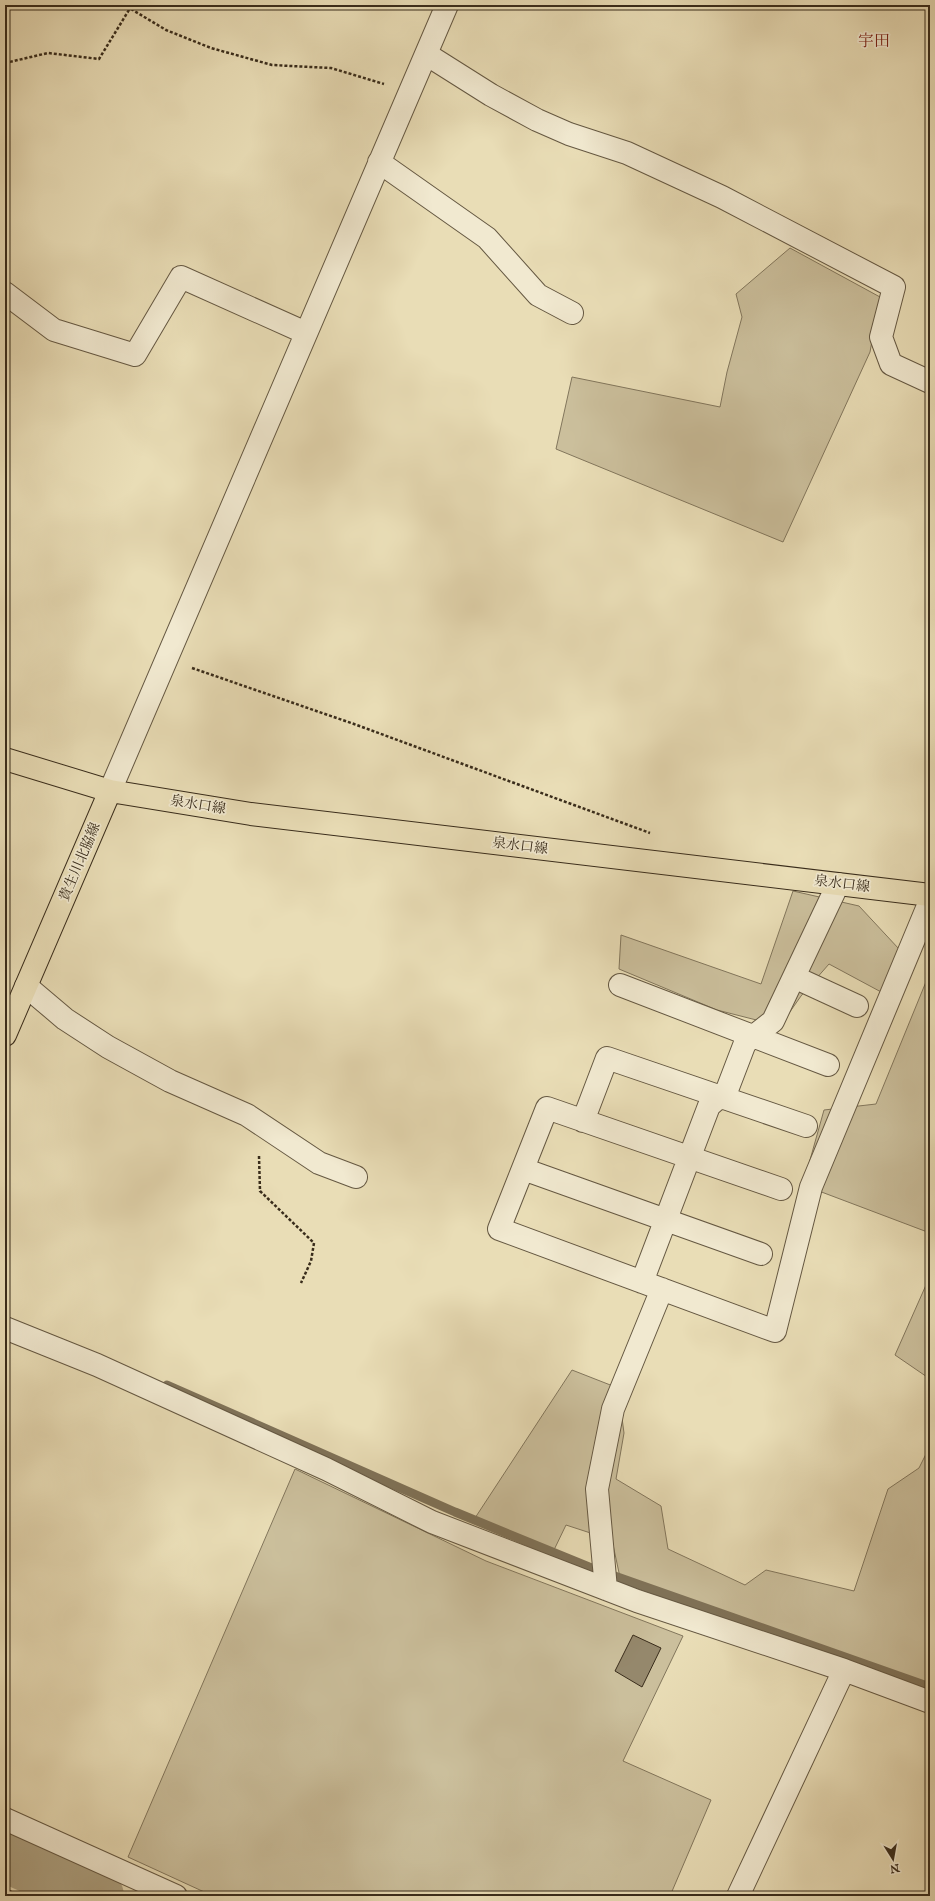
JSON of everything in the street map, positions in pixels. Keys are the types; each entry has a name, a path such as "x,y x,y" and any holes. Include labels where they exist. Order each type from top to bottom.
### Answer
{"main road":[{"path":"5,759 110,790"},
{"name":"泉水口線","path":"110,790 251,814 930,895"},
{"name":"貴生川北脇線","path":"5,1035 110,790"}],"street":[{"path":"110,790 447,5"},
{"path":"426,54 492,95 537,120 569,134 626,153 722,197 894,287 881,337 891,364 930,382"},
{"path":"380,162 487,238 538,295 572,313"},
{"path":"5,292 54,330 135,355 181,277 306,333"},
{"path":"606,1589 597,1489 614,1409 652,1285 666,1220 709,1106 727,1090 745,1043 773,1021 838,884"},
{"path":"781,1189 547,1108 499,1228 775,1331 811,1187 930,900"},
{"path":"794,977 857,1006"},
{"path":"620,985 828,1065"},
{"path":"26,986 65,1018 108,1047 170,1081 247,1115 319,1162 356,1177"},
{"path":"583,1121 606,1058 806,1126"},
{"path":"523,1169 761,1254"},
{"path":"5,1328 97,1365 298,1456 432,1522 637,1601 844,1670 930,1702"},
{"path":"738,1896 844,1670"},
{"path":"5,1819 176,1896"}],"path":[{"path":"5,63 48,53 99,59 131,9 132,5"},
{"path":"131,9 166,30 211,48 272,65 331,68 410,91"},
{"path":"166,660 354,724 654,834"},
{"path":"263,1126 258,1164 260,1191 314,1243 311,1261 301,1283"},
{"path":"5,1889 20,1896"}],"shaded area":[{"path":"790,248 880,297 870,352 783,542 556,449 572,377 720,407 727,372 742,317 736,294"},
{"path":"793,891 859,906 899,949 883,993 829,964 801,996 780,1026 717,1010 619,969 621,935 761,984"},
{"path":"930,972 930,1233 803,1185 824,1110 876,1104"},
{"path":"930,1276 930,1379 895,1355"},
{"path":"572,1370 618,1388 624,1433 616,1479 661,1506 668,1549 745,1585 766,1570 854,1591 888,1489 919,1468 930,1446 930,1691 621,1582 612,1540 566,1525 553,1552 475,1518"},
{"path":"295,1469 486,1561 683,1636 623,1761 711,1800 670,1896 213,1896 128,1857"}],"building":[{"path":"633,1635 661,1648 642,1687 615,1671"}],"waterway":[{"path":"167,1385 455,1512 589,1567 930,1687"},
{"path":"5,1855 97,1896"}],"district":[{"name":"宇田","path":"874,42"}]}
